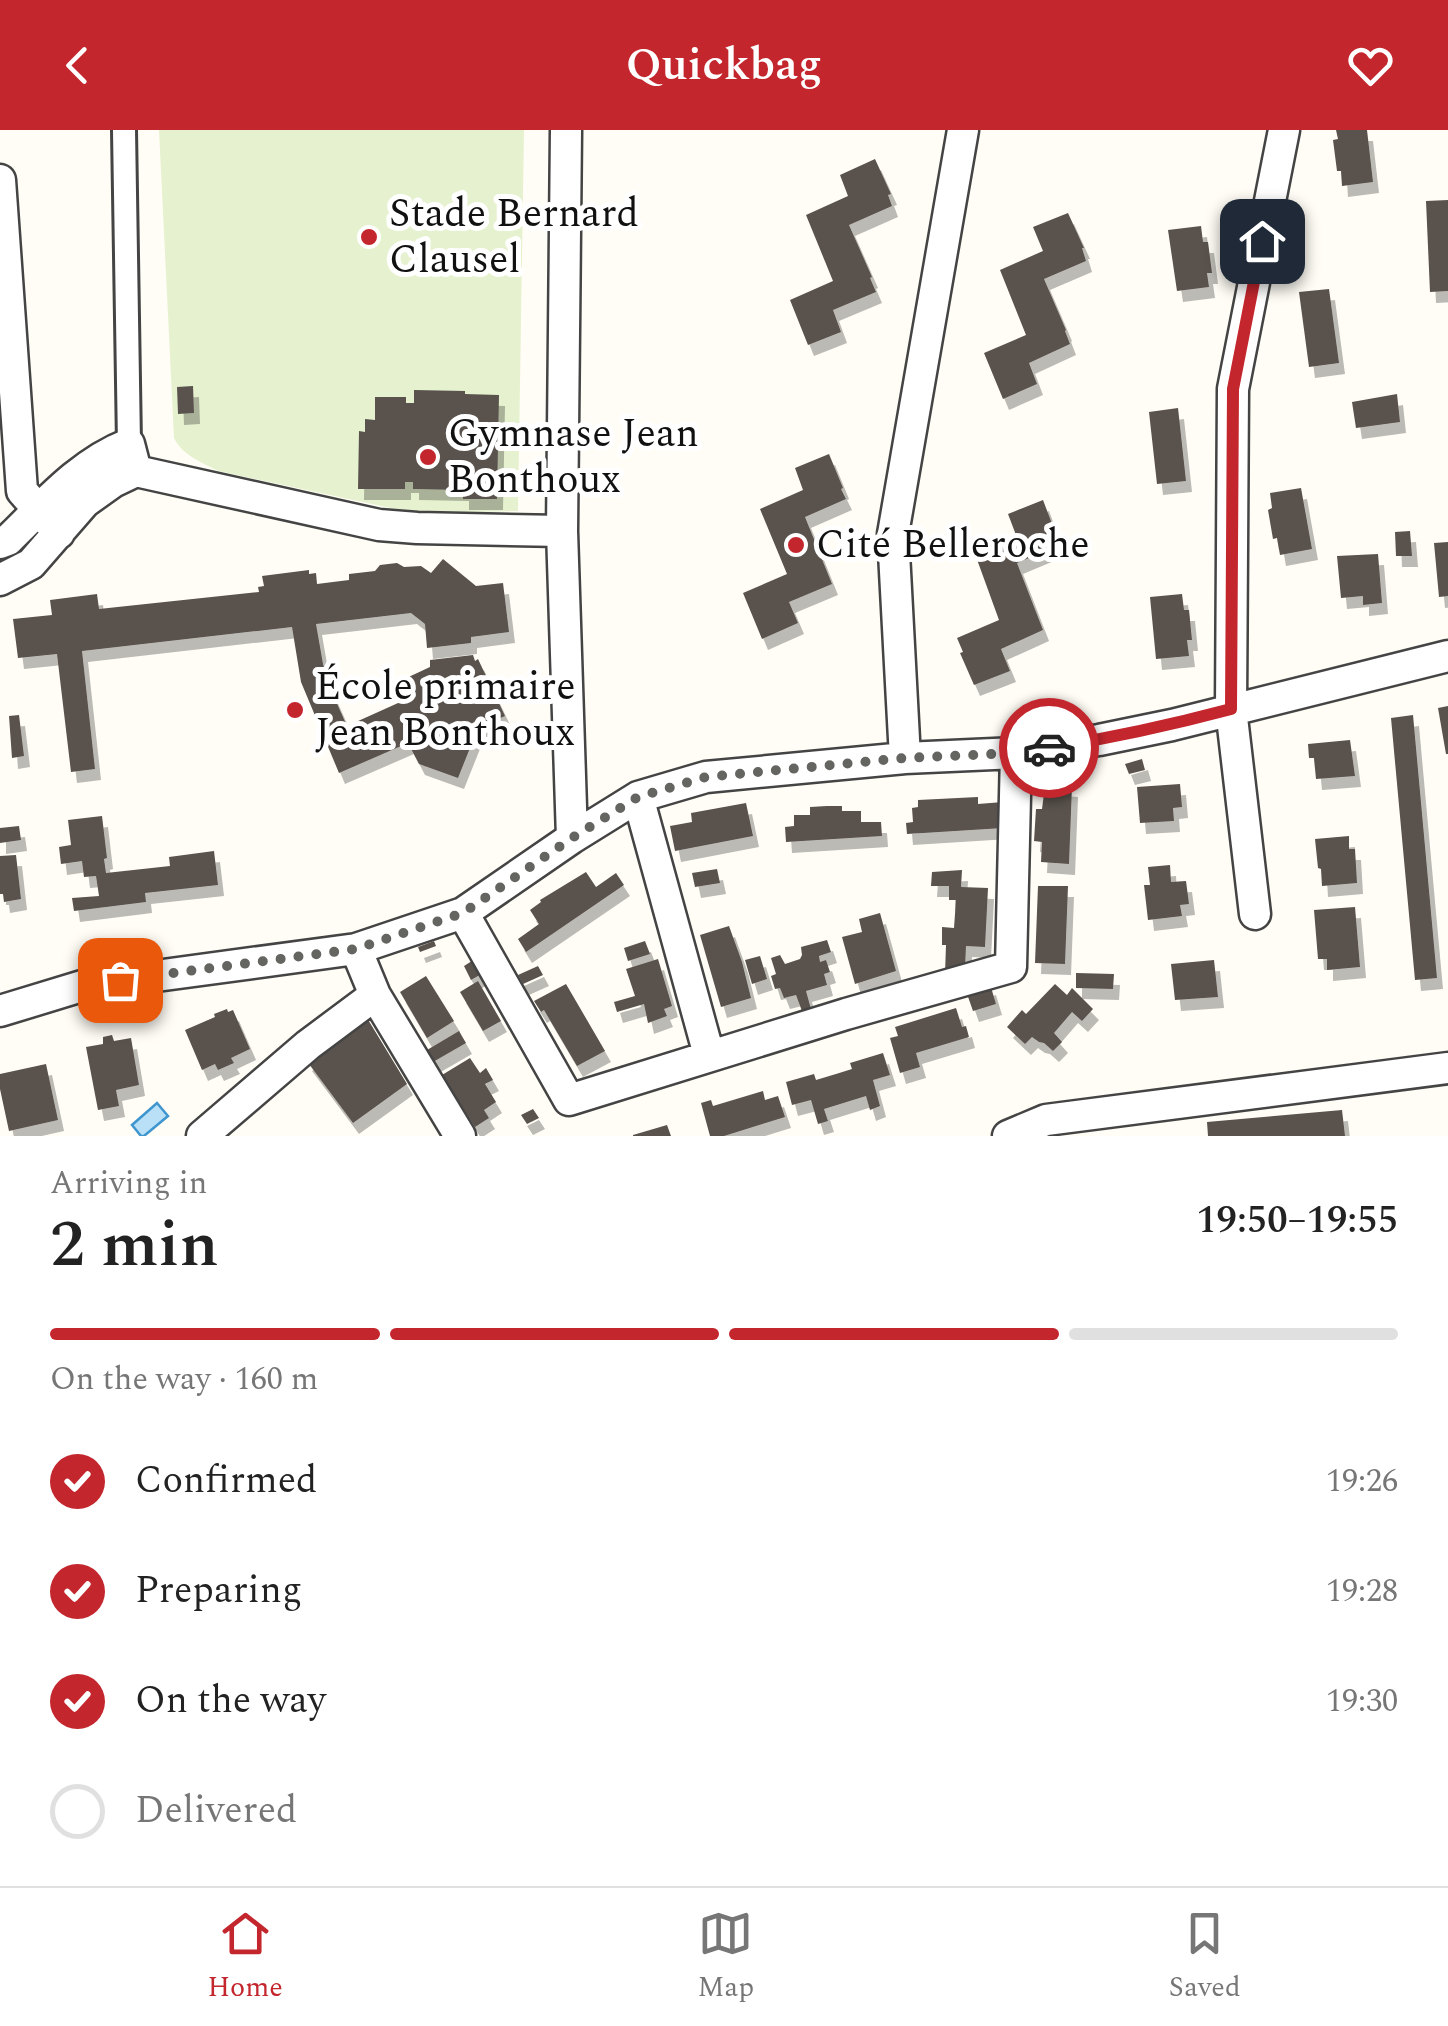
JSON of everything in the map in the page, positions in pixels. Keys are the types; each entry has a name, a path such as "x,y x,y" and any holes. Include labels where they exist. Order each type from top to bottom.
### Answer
{"street":[{"path":"0,544 84,502 113,482 133,457 124,130"},
{"path":"566,130 562,531 572,838"},
{"path":"905,758 894,534 963,130"},
{"path":"1255,914 1231,709 1233,389 1284,130"},
{"path":"0,180 22,490 49,521"},
{"path":"133,457 378,525 562,531"},
{"path":"0,580 31,564 49,521"},
{"path":"0,1012 82,986 356,949 463,913 638,797 706,777 905,758 1016,753 1100,740 1448,656"},
{"path":"463,913 568,1100 1011,968 1016,753"},
{"path":"638,797 709,1055"},
{"path":"356,949 375,995 460,1136"},
{"path":"202,1136 375,995"},
{"path":"1008,1136 1046,1120 1448,1068"}],"green space":[{"path":"159,130 524,130 518,511 414,513 218,471 182,449 174,438"}],"water":[{"path":"157,1103 168,1116 141,1136 132,1125"}],"building":[{"path":"1336,130 1367,130 1373,182 1342,186 1333,140 1338,139"},
{"path":"875,159 891,194 888,195 892,206 849,225 876,292 833,310 841,332 808,345 790,300 833,281 806,215 848,196 840,175"},
{"path":"1448,200 1448,291 1430,292 1426,201"},
{"path":"1068,213 1086,261 1044,279 1070,344 1029,363 1037,384 1003,399 984,353 1026,335 1000,270 1043,251 1033,227"},
{"path":"1201,226 1203,242 1208,242 1212,273 1207,273 1209,287 1177,291 1168,230"},
{"path":"1329,289 1339,363 1309,367 1299,292"},
{"path":"193,386 194,413 178,414 177,387"},
{"name":"Gymnase Jean Bonthoux","path":"414,390 499,395 497,499 463,499 463,490 413,489 413,482 405,482 405,489 358,489 359,431 365,432 365,419 375,420 375,397 406,397 406,403 414,403"},
{"path":"1397,394 1400,422 1356,428 1352,402"},
{"path":"1178,408 1186,481 1157,484 1149,412"},
{"name":"Cité Belleroche","path":"829,454 846,499 805,517 832,584 789,602 798,623 762,639 743,593 787,574 760,509 803,490 795,468"},
{"path":"1301,488 1312,549 1280,555 1268,510 1272,508 1270,493"},
{"name":"Cité Belleroche","path":"1043,500 1060,545 1017,563 1043,630 1001,649 1010,671 974,685 957,638 999,620 975,554 1016,535 1008,514"},
{"path":"1410,531 1412,556 1396,556 1395,532"},
{"path":"1448,542 1448,596 1439,597 1434,543"},
{"path":"1378,554 1382,603 1363,605 1363,596 1341,598 1337,556"},
{"path":"443,559 476,586 503,583 509,632 471,637 471,643 427,648 425,624 411,613 316,624 330,688 347,726 407,699 400,681 430,667 430,660 473,655 475,661 478,659 505,716 470,731 474,738 458,778 419,764 408,743 339,773 301,682 292,627 82,651 95,769 71,772 57,654 18,658 13,619 52,615 50,600 97,594 99,609 259,592 258,587 264,586 262,576 309,570 309,574 316,573 317,584 349,580 349,574 397,563 404,567 421,566 431,573"},
{"path":"1182,594 1184,610 1189,610 1189,656 1156,659 1150,597"},
{"path":"1448,706 1448,754 1446,754 1438,708"},
{"path":"19,715 24,756 12,758 9,716"},
{"path":"1413,715 1437,978 1415,980 1391,718"},
{"path":"1350,740 1355,776 1316,779 1308,744"},
{"path":"1142,759 1145,770 1129,774 1125,764"},
{"path":"1180,784 1182,807 1173,808 1174,821 1140,823 1137,787"},
{"path":"1060,785 1072,786 1069,864 1041,862 1042,842 1034,841 1036,809 1042,809 1044,794 1059,794"},
{"path":"978,797 978,804 1003,802 1003,828 907,834 906,823 913,822 912,808 918,807 918,800"},
{"path":"746,803 753,836 675,851 670,826 692,822 691,813"},
{"path":"842,806 842,811 861,811 861,822 881,822 882,836 786,842 785,827 794,826 794,815 810,815 810,807"},
{"path":"102,816 106,873 170,866 169,857 214,851 218,885 145,893 146,902 74,911 72,898 99,896 96,876 84,877 82,861 61,864 59,847 71,845 68,820"},
{"path":"19,826 21,840 0,843 0,828"},
{"path":"1349,836 1349,849 1355,849 1357,883 1322,886 1315,839"},
{"path":"16,855 21,899 4,902 0,894 0,856"},
{"path":"1170,865 1171,882 1186,881 1189,904 1180,905 1182,916 1148,920 1144,885 1150,885 1148,867"},
{"path":"717,869 720,883 695,887 692,873"},
{"path":"962,870 961,887 988,888 985,947 966,946 965,968 945,974 942,927 954,928 956,900 949,900 949,886 931,886 932,872"},
{"path":"586,872 596,887 616,873 624,885 526,952 518,939 539,924 530,910"},
{"path":"1038,886 1068,886 1065,964 1035,963"},
{"path":"1355,907 1360,967 1327,970 1327,959 1318,959 1314,910"},
{"path":"880,913 896,971 855,984 842,937 862,932 859,919"},
{"path":"729,926 751,998 721,1007 700,935"},
{"path":"827,940 831,952 819,956 820,962 826,960 830,972 824,974 827,985 806,991 811,1009 802,1011 796,995 784,998 780,988 775,989 771,958 780,955 785,964 800,959 801,947"},
{"path":"434,941 436,946 420,952 418,947"},
{"path":"645,941 650,954 628,961 624,948"},
{"path":"760,956 767,979 752,984 745,960"},
{"path":"475,959 483,973 471,980 464,966"},
{"path":"658,959 672,1006 664,1009 667,1016 648,1023 644,1004 617,1012 614,1002 635,996 626,969"},
{"path":"1214,960 1218,997 1175,1000 1171,964"},
{"path":"538,966 543,975 523,984 518,975"},
{"path":"1076,973 1114,974 1113,989 1076,988"},
{"path":"426,976 454,1021 427,1038 400,992"},
{"path":"478,981 501,1021 483,1031 460,992"},
{"path":"566,984 605,1051 577,1066 544,1010 541,1012 534,1001"},
{"path":"990,984 996,1004 973,1011 966,991"},
{"path":"1055,984 1067,995 1072,988 1093,1009 1082,1021 1072,1012 1054,1033 1062,1042 1053,1051 1032,1037 1025,1044 1007,1027"},
{"path":"956,1008 969,1037 916,1053 920,1067 900,1073 890,1038 898,1036 895,1027"},
{"path":"227,1009 233,1010 250,1049 218,1070 215,1064 202,1070 185,1030"},
{"path":"364,1013 407,1084 353,1123 306,1060"},
{"path":"459,1031 466,1043 433,1062 427,1050"},
{"path":"112,1035 114,1041 131,1038 139,1085 116,1090 119,1106 98,1110 86,1047 103,1044 103,1037"},
{"path":"883,1053 890,1075 873,1080 880,1106 870,1110 866,1096 824,1109 828,1121 818,1124 811,1100 792,1105 786,1082 814,1074 816,1080 852,1069 850,1063"},
{"path":"470,1058 480,1073 486,1068 493,1080 485,1084 496,1102 484,1110 489,1118 475,1127 442,1075"},
{"path":"46,1064 58,1120 9,1131 0,1074"},
{"path":"763,1091 765,1100 778,1096 785,1117 724,1136 710,1136 701,1103 711,1100 713,1106"},
{"path":"533,1109 539,1118 527,1124 521,1115"},
{"path":"1342,1110 1345,1136 1208,1136 1207,1122"},
{"path":"667,1125 671,1136 633,1136 633,1135"}],"way so far":[{"path":"120,980 356,949 463,913 638,797 706,777 1049,748"}],"place":[{"name":"Stade Bernard Clausel","path":"369,237"},
{"name":"Gymnase Jean Bonthoux","path":"428,457"},
{"name":"Cité Belleroche","path":"796,545"},
{"name":"École primaire Jean Bonthoux","path":"295,710"}],"route":[{"path":"1049,748 1172,725 1231,709 1233,389 1262,241"}]}
